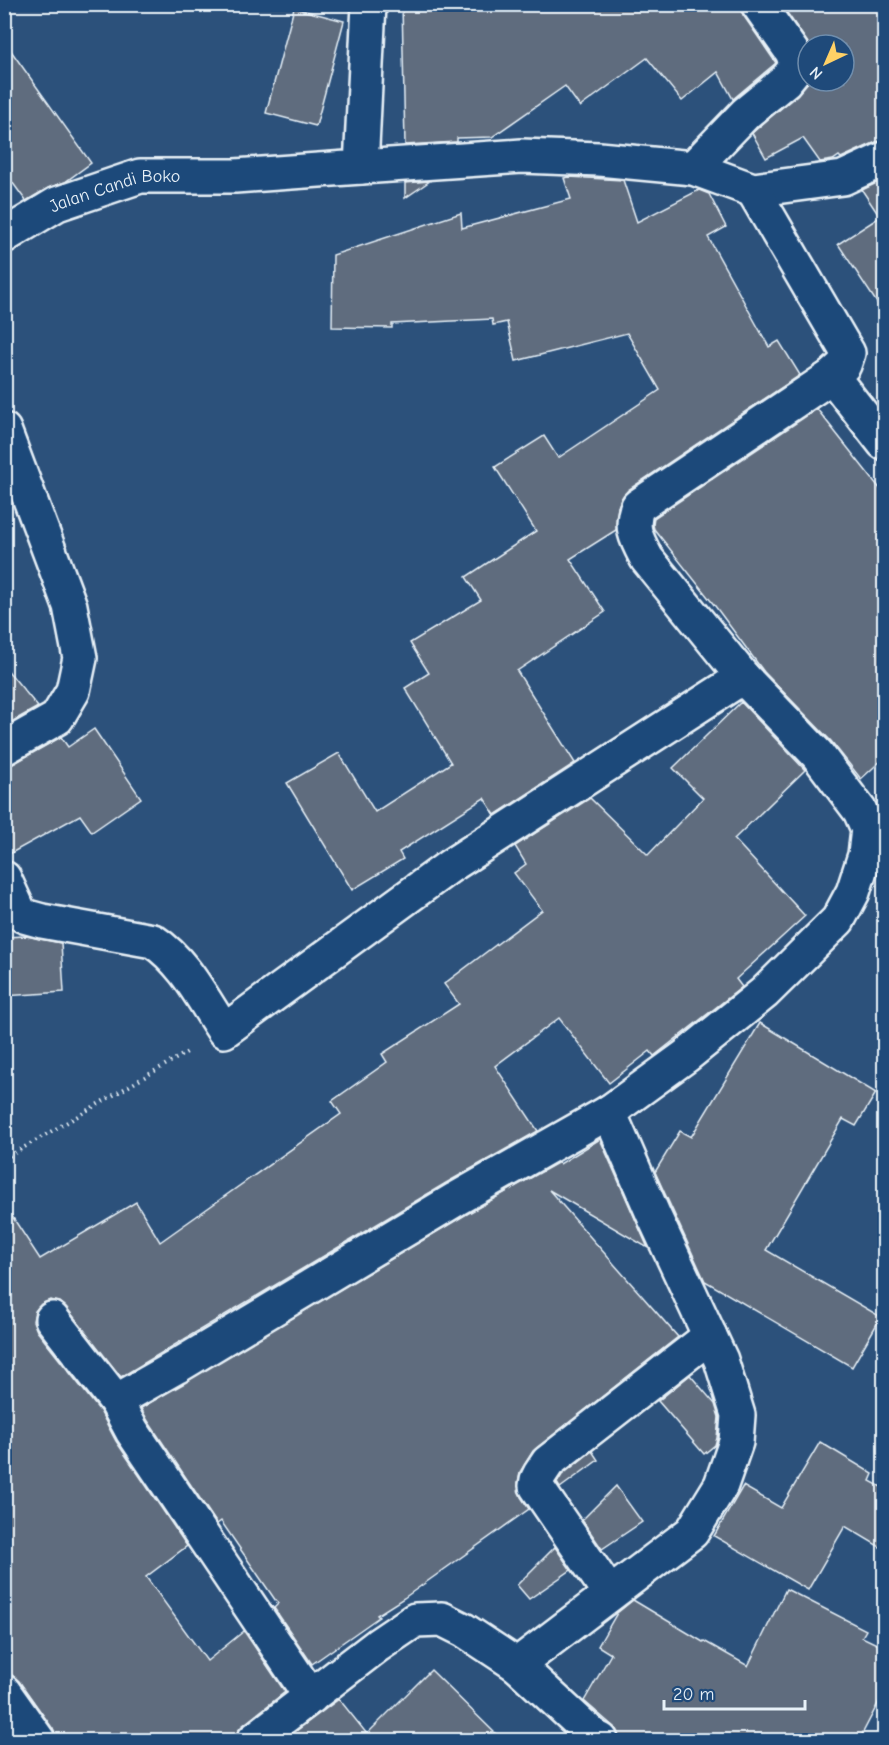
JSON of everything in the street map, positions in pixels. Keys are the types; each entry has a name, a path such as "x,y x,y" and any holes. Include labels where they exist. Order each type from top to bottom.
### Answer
{"street":[{"path":"361,167 369,4"},
{"path":"693,168 746,113 785,81 794,70 795,60 792,52 758,4"},
{"name":"Jalan Candi Boko","path":"8,227 57,204 140,177 235,176 522,156 599,159 693,168 753,190"},
{"path":"116,1401 177,1367 456,1199 609,1112 686,1056 764,993 838,920 854,892 866,855 868,829 860,811 817,754 743,677 648,559 636,538 633,518 638,506 832,376 844,365 848,353 753,190 843,178 885,159"},
{"path":"832,376 885,444"},
{"path":"4,430 70,606 80,658 73,691 57,718 4,748"},
{"path":"4,878 18,911 24,916 153,941 164,948 178,962 224,1031 450,866 743,677"},
{"path":"516,1665 692,1532 721,1485 736,1442 738,1415 721,1360 609,1112"},
{"path":"52,1319 116,1401 132,1431 312,1696"},
{"path":"610,1594 536,1486 537,1480 548,1462 710,1336"},
{"path":"254,1740 415,1620 442,1619 464,1630 516,1665 601,1740"},
{"path":"4,1692 38,1740"}],"path":[{"path":"4,1159 224,1031"}],"building":[{"path":"402,4 739,4 743,15 776,63 733,99 718,72 682,101 647,58 580,107 565,86 492,137 457,138 457,142 405,145"},
{"path":"781,4 885,4 885,140 841,158 839,156 833,160 820,162 803,138 766,158 752,133 799,93 856,93 856,33 801,33"},
{"path":"294,8 344,21 316,126 266,113"},
{"path":"4,41 91,163 65,182 48,188 26,201 4,171"},
{"path":"564,178 623,180 637,222 699,190 709,194 726,227 708,237 769,347 779,341 800,375 628,490 618,507 616,530 570,559 605,612 517,671 575,763 495,815 484,798 399,852 403,859 352,890 287,783 339,753 375,812 451,763 405,688 429,673 410,643 481,600 466,577 536,531 495,467 544,436 558,458 660,390 627,333 516,361 507,322 493,325 492,319 392,324 392,328 332,327 333,255 461,213 462,228 571,199"},
{"path":"885,179 885,315 838,244 880,217 862,190"},
{"path":"430,181 405,198 405,183"},
{"path":"817,409 885,495 885,757 861,779 831,741 764,672 653,525 654,518"},
{"path":"4,666 38,707 4,726"},
{"path":"741,702 805,770 734,839 805,916 736,979 742,987 654,1056 650,1051 609,1083 559,1018 495,1066 538,1131 446,1183 121,1377 60,1302 50,1300 41,1304 35,1311 33,1321 37,1331 100,1411 116,1441 187,1546 146,1577 207,1661 244,1631 285,1692 242,1726 237,1732 236,1740 56,1740 53,1729 19,1681 12,1675 4,1674 4,1204 40,1259 136,1202 160,1242 341,1114 332,1101 387,1062 382,1054 459,1004 444,984 542,910 514,873 526,864 515,846 590,798 648,855 703,798 673,768"},
{"path":"94,729 141,798 92,832 80,815 4,857 4,767 61,737 68,747"},
{"path":"26,936 61,943 64,992 4,996 4,937"},
{"path":"760,1023 876,1093 856,1126 843,1119 766,1250 881,1317 852,1367 705,1281 655,1172 680,1131 691,1137"},
{"path":"600,1139 648,1248 549,1190 678,1337 533,1451 520,1472 518,1483 521,1497 529,1509 377,1615 379,1617 312,1664 274,1608 278,1604 221,1521 217,1524 141,1408 465,1215 559,1162 560,1164"},
{"path":"690,1375 715,1404 719,1417 715,1445 704,1454 658,1401"},
{"path":"820,1442 873,1474 870,1481 885,1489 885,1550 845,1526 808,1590 714,1536 743,1486 781,1508"},
{"path":"592,1451 598,1460 560,1488 557,1483 562,1475"},
{"path":"616,1486 642,1522 602,1549 582,1520"},
{"path":"555,1547 571,1570 529,1599 517,1585"},
{"path":"786,1589 866,1630 862,1637 885,1648 885,1690 859,1740 619,1740 616,1729 584,1701 611,1654 598,1646 617,1613 633,1600 748,1666"},
{"path":"431,1670 502,1740 284,1740 339,1699 367,1734"}]}
